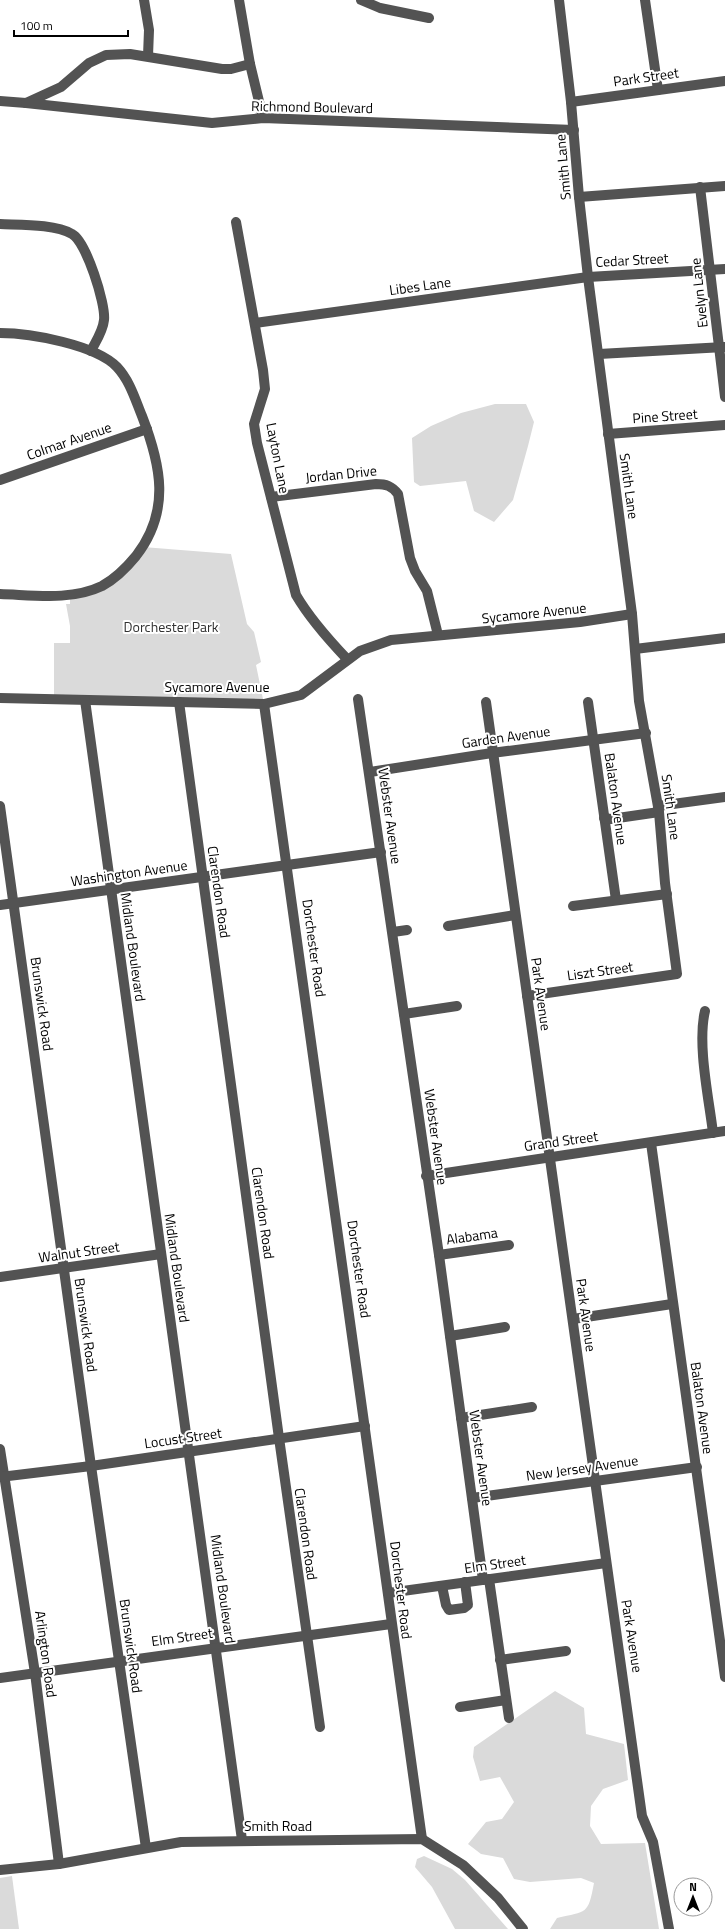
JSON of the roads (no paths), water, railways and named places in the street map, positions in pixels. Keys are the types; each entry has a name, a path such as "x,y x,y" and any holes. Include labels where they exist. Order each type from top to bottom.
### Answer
{"street":[{"path":"144,0 149,30 148,56"},
{"path":"239,0 250,64 263,118"},
{"path":"361,0 380,8 429,18"},
{"name":"Smith Lane","path":"559,0 572,102 579,197 588,277 632,614 640,701 659,809 667,894 678,974"},
{"path":"645,0 658,90"},
{"path":"26,103 61,87 88,62 97,58 116,54 148,56 222,69 231,69 250,64"},
{"name":"Park Street","path":"572,102 725,81"},
{"name":"Richmond Boulevard","path":"0,101 212,123 263,118 574,130"},
{"path":"579,197 725,186"},
{"name":"Evelyn Lane","path":"700,187 722,348 725,396"},
{"name":"Layton Lane","path":"236,222 255,323 265,390 254,424 271,497 296,595 304,609 329,640 347,659"},
{"path":"0,224 58,229 73,234 78,238 93,272 104,305 102,329 91,351"},
{"name":"Cedar Street","path":"588,277 725,269"},
{"name":"Libes Lane","path":"255,323 588,277"},
{"path":"0,333 23,334 41,337 91,351 113,363 126,378 147,429 160,482 157,518 148,537 130,564 103,585 84,592 50,596 0,594"},
{"path":"598,354 722,348"},
{"name":"Pine Street","path":"608,434 725,425"},
{"name":"Colmar Avenue","path":"0,480 147,429"},
{"name":"Jordan Drive","path":"271,497 358,486 384,484 390,486 398,494 410,558 415,571 427,591 438,635"},
{"name":"Sycamore Avenue","path":"0,698 264,704 301,695 347,659 366,648 391,640 438,635 479,633 580,622 632,614"},
{"path":"635,648 725,638"},
{"name":"Webster Avenue","path":"358,699 393,932 472,1498 509,1718"},
{"name":"Midland Boulevard","path":"85,700 242,1840"},
{"name":"Clarendon Road","path":"179,702 279,1438 320,1727"},
{"name":"Park Avenue","path":"486,702 642,1816 652,1842 669,1929"},
{"name":"Balaton Avenue","path":"588,702 616,900"},
{"name":"Dorchester Road","path":"264,704 288,865 391,1624 422,1839"},
{"name":"Garden Avenue","path":"370,772 492,753 646,732"},
{"path":"604,818 611,819 725,797"},
{"name":"Brunswick Road","path":"0,806 118,1661 146,1848"},
{"name":"Washington Avenue","path":"0,905 381,852"},
{"path":"573,906 667,894"},
{"path":"448,926 515,915"},
{"path":"393,932 407,930"},
{"name":"Liszt Street","path":"527,996 678,974"},
{"path":"404,1014 457,1006"},
{"path":"705,1012 701,1025 702,1041 713,1133 725,1131"},
{"name":"Grand Street","path":"426,1176 550,1156 713,1133"},
{"name":"Balaton Avenue","path":"650,1143 725,1677"},
{"name":"Alabama","path":"439,1255 509,1245"},
{"name":"Walnut Street","path":"0,1277 161,1254"},
{"path":"573,1319 672,1304"},
{"path":"450,1336 505,1327"},
{"path":"461,1418 532,1407"},
{"name":"Locust Street","path":"2,1476 91,1466 365,1426"},
{"name":"Arlington Road","path":"0,1449 2,1476 14,1530 35,1673 59,1864"},
{"name":"New Jersey Avenue","path":"472,1498 696,1466"},
{"name":"Elm Street","path":"388,1593 606,1563"},
{"path":"442,1586 446,1605 449,1610 458,1610 468,1605 465,1582"},
{"name":"Elm Street","path":"0,1678 307,1634 391,1624"},
{"path":"500,1660 566,1651"},
{"path":"460,1707 506,1700"},
{"path":"422,1839 463,1865 498,1898 523,1929"},
{"name":"Smith Road","path":"0,1870 59,1864 181,1842 242,1840 422,1839"}],"park label":[{"name":"Dorchester Park","path":"171,627"}]}
